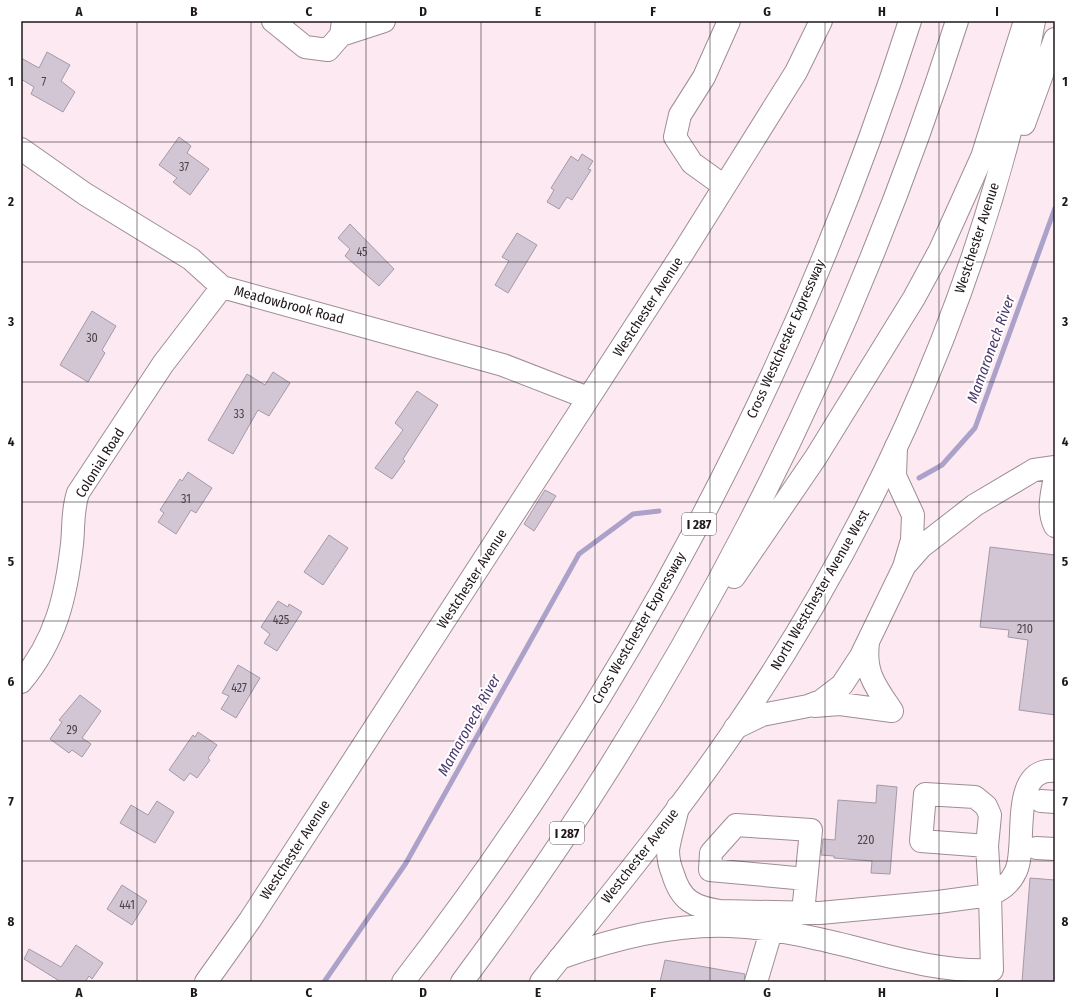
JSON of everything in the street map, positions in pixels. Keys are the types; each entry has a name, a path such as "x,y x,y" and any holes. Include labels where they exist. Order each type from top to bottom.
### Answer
{"main road":[{"path":"272,21 305,47 328,50 342,28 384,21"},
{"path":"729,21 704,77 680,115 675,137 692,163 729,180"},
{"path":"729,180 809,21"},
{"path":"729,180 796,72 821,21"},
{"name":"Cross Westchester Expressway","path":"403,982 489,866 559,761 625,656 687,546 749,422 821,263 865,151 910,21"},
{"name":"I 287","path":"462,982 565,837 664,678 754,513 832,349 861,283 907,166 957,21"},
{"path":"664,678 816,457 914,298 940,250 982,158 1025,21"},
{"name":"Westchester Avenue","path":"896,447 933,363 986,216 1019,96 1034,21"},
{"path":"986,216 1031,108 1055,39"},
{"name":"Meadowbrook Road","path":"21,149 85,194 191,259 222,287 504,365 588,398"},
{"name":"Westchester Avenue","path":"206,982 250,920 729,180"},
{"name":"Colonial Road","path":"21,682 31,670 50,635 67,586 72,541 73,508 78,493 163,364 222,287"},
{"path":"808,706 821,701 842,685 851,674 904,567 912,540 914,526 911,510 895,476 896,447"},
{"name":"North Westchester Avenue West","path":"735,728 820,594 866,509 896,447"},
{"path":"904,567 914,554 975,505 1034,470 1055,467"},
{"path":"1055,477 1050,505 1051,516 1055,526"},
{"path":"911,510 925,520 957,518"},
{"path":"735,728 762,714 808,706 840,704 892,711 871,678 866,656 868,640"},
{"name":"Westchester Avenue","path":"541,982 678,807 735,728"},
{"path":"560,958 592,946 672,930 774,923 803,913 820,913 938,902 990,895 1005,888 1017,870 1025,791 1035,776 1052,771"},
{"path":"678,807 668,850 670,866 678,891 687,899 705,909 774,923 813,938 903,960 962,970 987,976 990,895 987,846"},
{"path":"803,913 811,830 736,824 711,853 710,870 806,879"},
{"path":"756,982 774,923"}],"building":[{"path":"47,52 70,65 61,81 75,92 63,112 31,94 34,87 21,79 21,58 39,68"},
{"path":"179,137 191,146 187,153 209,169 190,195 173,182 177,178 159,165"},
{"path":"582,154 593,161 588,169 591,170 572,200 567,197 559,209 547,202 554,190 551,188 571,156 578,161"},
{"path":"350,224 394,269 379,286 345,256 350,249 338,238"},
{"path":"517,233 537,245 508,293 495,285 509,261 502,257"},
{"path":"92,311 116,326 102,350 105,353 88,382 60,365"},
{"path":"273,372 290,383 269,416 258,410 233,454 208,440 247,374 265,385"},
{"path":"417,391 438,405 403,459 405,461 392,479 375,468 403,430 395,423"},
{"path":"188,472 212,488 196,513 191,510 176,534 158,522 164,513 160,510 180,479 182,481"},
{"path":"545,490 556,496 534,531 524,524"},
{"path":"329,535 348,548 323,585 304,572"},
{"path":"990,547 1055,555 1055,715 1019,710 1028,640 1008,637 1009,630 980,627"},
{"path":"278,601 288,607 289,604 302,612 277,651 264,643 270,634 261,627"},
{"path":"238,665 260,678 236,718 221,709 229,696 222,693"},
{"path":"80,695 101,711 82,738 91,744 82,757 72,750 69,753 50,739 62,722 59,720"},
{"path":"198,732 217,745 208,758 210,760 197,778 190,773 184,781 169,770 193,735 195,737"},
{"path":"877,785 897,787 890,874 871,873 872,861 834,858 834,856 821,855 823,839 835,840 838,800 876,803"},
{"path":"157,801 174,812 155,843 120,823 131,805 148,815"},
{"path":"1030,878 1055,880 1055,982 1022,982"},
{"path":"122,885 147,901 132,925 107,909"},
{"path":"76,945 103,963 92,979 89,976 85,982 61,982 24,959 29,949 61,967"},
{"path":"665,960 745,974 744,982 660,982"}],"waterway":[{"name":"Mamaroneck River","path":"919,478 942,465 975,428 1055,208"},
{"name":"Mamaroneck River","path":"324,982 406,863 579,554 633,514 659,511"}]}
